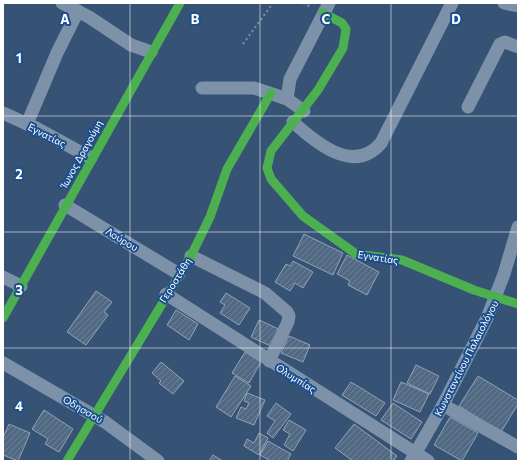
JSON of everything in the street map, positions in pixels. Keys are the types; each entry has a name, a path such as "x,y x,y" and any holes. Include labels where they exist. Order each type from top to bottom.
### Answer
{"street":[{"path":"62,3 78,11 131,45 152,52"},
{"name":"Ίωνος Δραγούμη","path":"3,318 91,158 180,3"},
{"path":"287,100 290,79 326,8 342,23 346,29 346,37 328,75 304,111 293,122 311,138 338,154 354,157 374,150 381,142 452,3"},
{"path":"504,3 518,6"},
{"path":"28,124 57,53 78,11"},
{"path":"468,107 500,44 505,42 518,47"},
{"path":"202,88 217,89 247,87 271,93 287,100 304,111"},
{"name":"Γεροστάθη","path":"66,461 166,294 191,256 210,217 227,169 271,93"},
{"name":"Εγνατίας","path":"3,113 28,124 91,158"},
{"name":"Εγνατίας","path":"293,122 271,151 267,168 271,179 299,212 333,239 356,254 402,260 474,290 518,304"},
{"name":"Λούρου","path":"65,205 179,274"},
{"name":"Κωνσταντίνου Παλαιολόγου","path":"414,457 478,337 496,297 518,228"},
{"path":"191,256 265,293 287,312 289,316 288,322 269,361"},
{"path":"3,277 21,286"},
{"name":"Ολυμπίας","path":"166,294 414,457 428,461"},
{"name":"Οδησσού","path":"3,363 93,415 158,461"},
{"path":"443,405 518,447"}],"path":[{"path":"243,44 273,3"}],"building":[{"path":"304,234 343,253 333,275 293,256"},
{"path":"347,255 379,272 367,295 348,285 350,281 337,274"},
{"path":"293,261 313,272 303,288 295,283 290,291 275,282 286,264 290,266"},
{"path":"96,291 112,302 104,312 108,315 86,345 67,332"},
{"path":"226,293 250,308 239,325 220,313 225,305 220,302"},
{"path":"176,310 198,324 189,340 167,325"},
{"path":"259,320 283,331 275,348 251,337"},
{"path":"289,336 310,345 303,362 281,353"},
{"path":"245,352 261,362 249,383 232,373"},
{"path":"161,362 184,381 173,394 159,383 161,381 152,373"},
{"path":"416,365 439,376 430,394 407,383"},
{"path":"235,376 251,386 231,417 216,407"},
{"path":"478,376 518,400 518,404 501,432 459,406"},
{"path":"351,382 385,403 376,416 342,395"},
{"path":"401,382 429,394 420,412 393,400"},
{"path":"247,393 265,400 254,425 236,418 241,407 246,409 249,403 244,401"},
{"path":"276,403 291,414 273,438 267,433 275,421 267,416"},
{"path":"393,403 422,422 411,439 381,420"},
{"path":"44,410 73,429 59,452 45,444 48,439 32,429"},
{"path":"450,417 478,433 462,461 434,445"},
{"path":"289,420 306,430 293,451 284,445 290,434 283,430"},
{"path":"9,424 30,433 18,461 3,455 3,438"},
{"path":"354,424 397,456 393,461 353,461 335,448"},
{"path":"259,433 268,438 259,455 244,446 247,439 254,443"},
{"path":"268,441 291,454 287,461 271,461 260,455"},
{"path":"213,455 223,461 209,461"}],"traffic: fast":[{"path":"3,318 180,3"},
{"path":"323,13 342,23 346,29 343,48 318,90 271,151 267,168 271,179 303,216 356,254 402,260 474,290 518,304"},
{"path":"67,461 191,256 210,217 227,169 271,93"}]}
